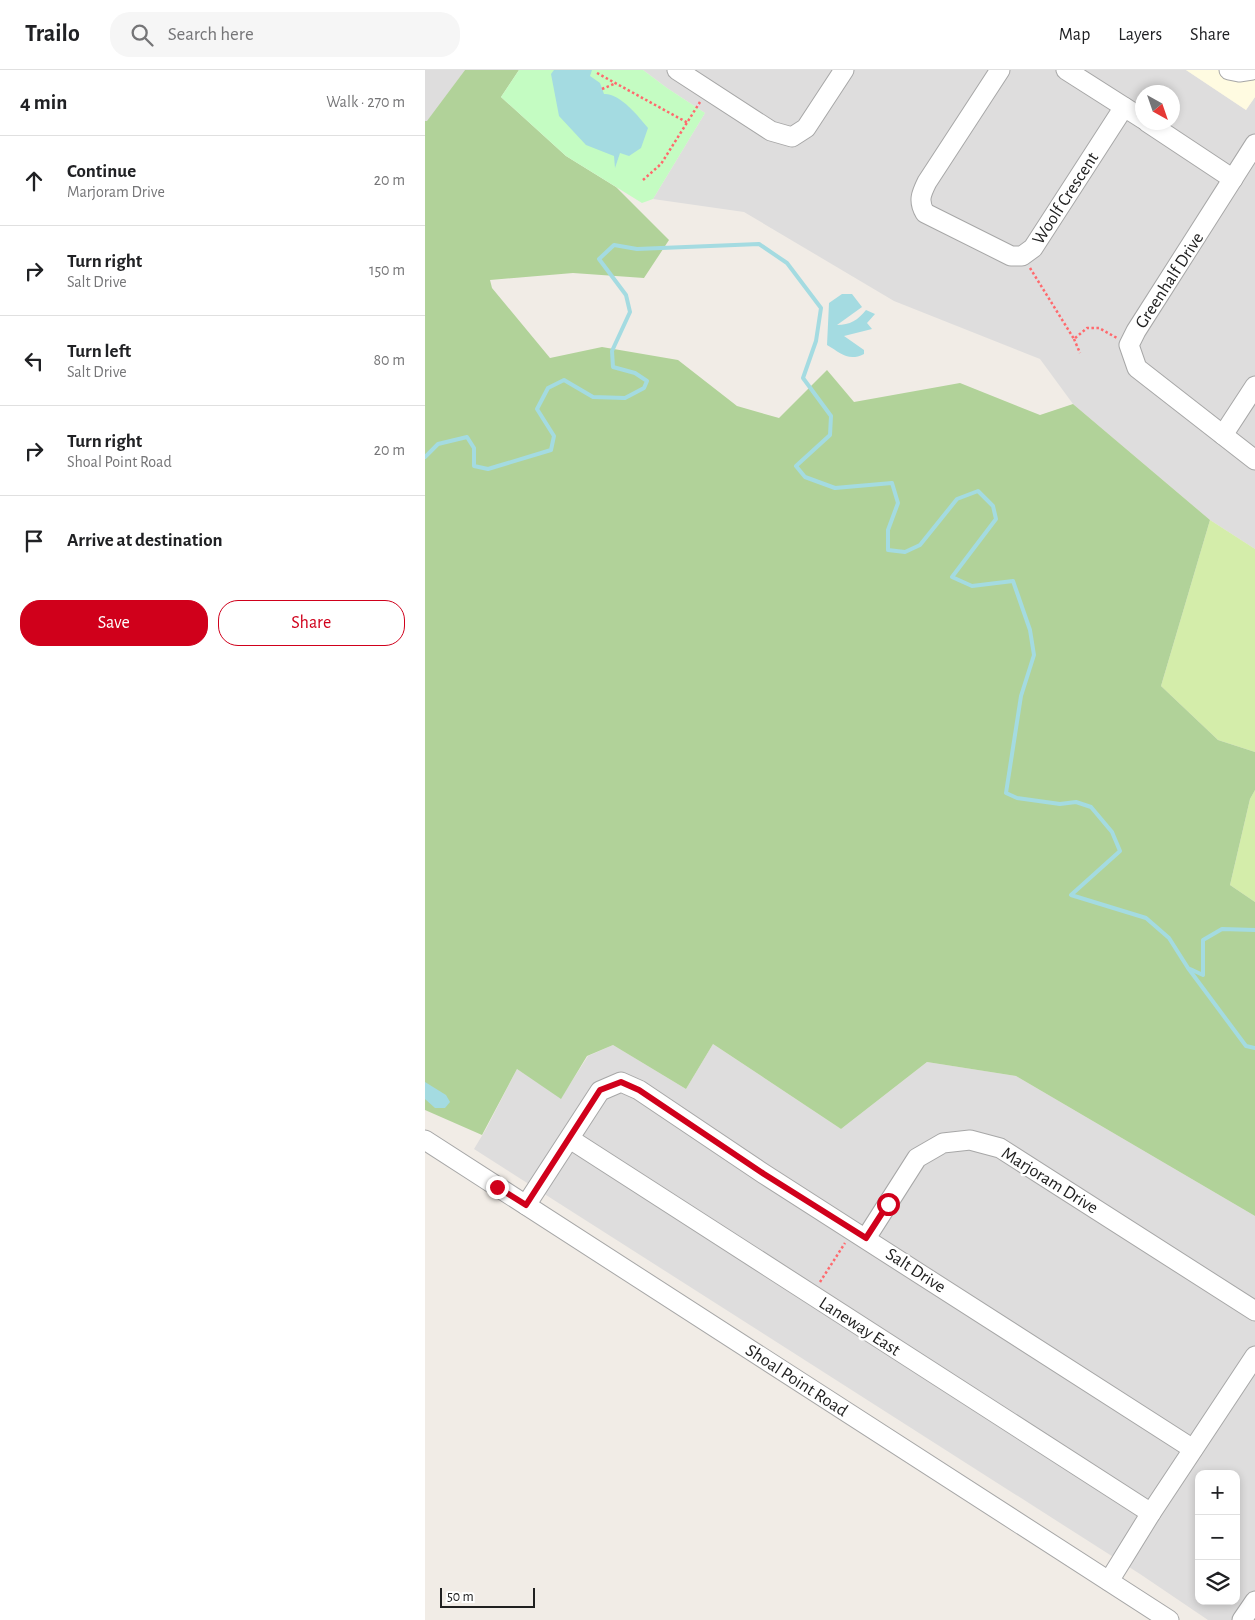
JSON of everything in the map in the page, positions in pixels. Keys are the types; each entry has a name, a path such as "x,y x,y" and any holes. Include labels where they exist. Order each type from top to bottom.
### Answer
{"street":[{"path":"677,70 771,131 792,137 806,128 844,70"},
{"name":"Woolf Crescent","path":"1000,70 927,182 921,195 920,204 925,214 1011,256 1023,256 1033,248 1124,107"},
{"path":"1066,70 1135,114"},
{"path":"1229,70 1239,72 1252,70"},
{"path":"1159,130 1233,179"},
{"name":"Greenhalf Drive","path":"1255,144 1129,344 1137,368 1255,460"},
{"path":"1223,435 1255,386"},
{"name":"Salt Drive","path":"526,1205 600,1090 621,1082 639,1090 857,1238 1193,1449"},
{"name":"Laneway East","path":"569,1139 1151,1513"},
{"name":"Shoal Point Road","path":"425,1140 1169,1620"},
{"name":"Marjoram Drive","path":"857,1238 917,1158 943,1143 970,1140 1000,1148 1255,1310"},
{"path":"1109,1581 1151,1513 1255,1356"},
{"path":"1242,1620 1255,1601"}],"path":[{"path":"597,73 687,123"},
{"path":"602,89 616,83"},
{"path":"643,180 661,164 708,90"},
{"path":"1023,256 1080,352"},
{"path":"1074,339 1087,328 1099,328 1129,344"},
{"path":"811,1295 857,1238"}],"shaded area":[{"path":"425,70 465,70 427,122 425,121"},
{"path":"643,70 1186,70 1246,110 1255,97 1255,549 1210,520 1073,404 1040,359 894,301 744,212 653,199 705,113"},
{"path":"1186,70 1255,70 1255,97 1246,110"},
{"path":"713,1044 841,1129 927,1062 1016,1076 1255,1216 1255,1620 1208,1620 1140,1574 474,1149 517,1069 561,1098 588,1056 613,1045 686,1089"}],"green space":[{"path":"465,70 519,70 501,97 566,156 616,187 669,240 644,278 573,273 490,280 492,288 550,358 602,347 678,360 737,406 779,418 827,370 854,402 960,383 1040,415 1073,404 1210,520 1161,686 1218,740 1255,752 1255,790 1250,799 1230,885 1255,902 1255,1216 1016,1076 927,1062 841,1129 713,1044 686,1089 613,1045 587,1056 561,1099 517,1069 482,1135 425,1110 425,121 427,121"},
{"path":"519,70 643,70 705,113 653,199 642,203 566,156 501,97"},
{"path":"1210,520 1255,549 1255,752 1218,740 1161,686"},
{"path":"1255,790 1255,902 1230,885 1250,799"}],"water":[{"path":"554,70 592,70 590,76 600,83 604,94 623,101 648,128 641,148 629,156 620,153 615,168 614,156 586,145 559,116 551,74"},
{"path":"842,294 852,294 862,307 837,325 853,321 866,310 875,314 867,323 872,329 844,336 864,350 864,354 858,356 845,356 827,345 829,303"},
{"path":"425,1082 446,1095 450,1102 445,1108 435,1108 425,1099"}],"waterway":[{"path":"425,457 438,444 467,437 474,448 474,466 488,469 551,450 554,436 537,409 548,388 564,380 593,397 625,398 644,388 647,381 635,373 613,367 612,351 630,312 626,295 599,259 614,245 637,249 759,244 787,263 821,308 816,341 803,378 831,416 830,435 796,466 805,477 835,488 892,483 898,503 888,530 888,550 905,552 920,545 957,499 978,491 993,506 996,519 952,577 972,586 1013,581 1030,630 1034,655 1021,696 1006,793 1017,798 1060,804 1076,802 1091,807 1112,832 1120,851 1071,895 1146,918 1169,938 1188,968 1246,1046 1255,1048"},
{"path":"1190,969 1203,975 1203,940 1222,929 1255,930"}],"route":[{"path":"497,1187 526,1205 600,1090 621,1082 639,1090 764,1174 866,1238 888,1204"}]}
